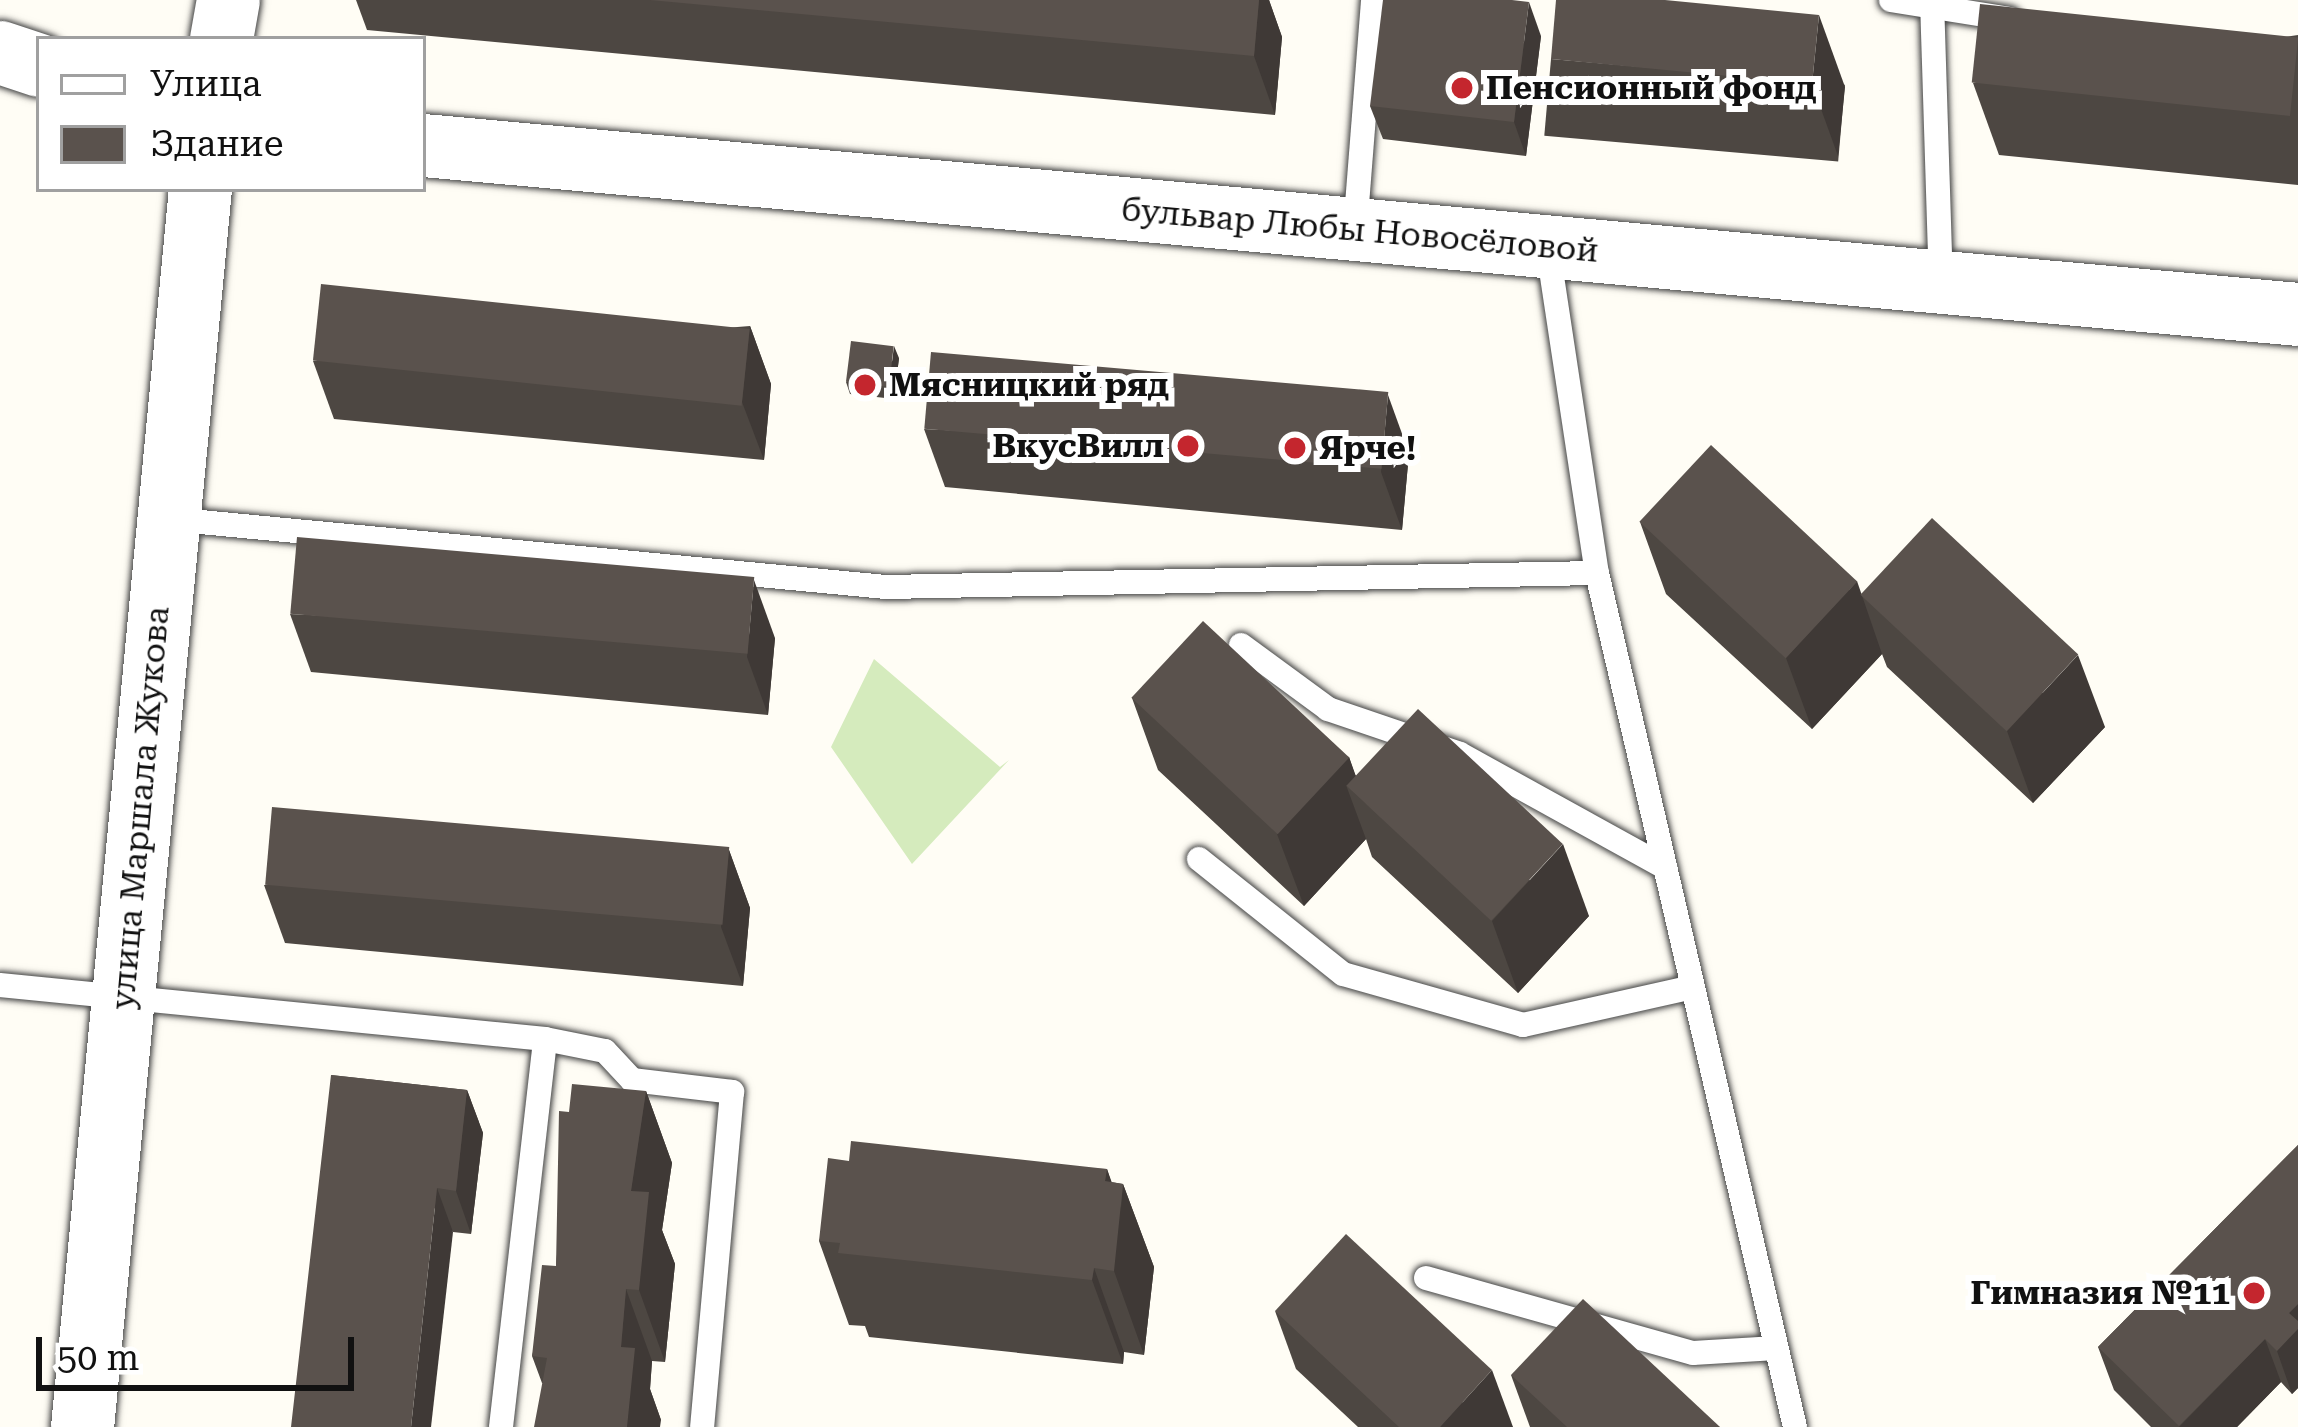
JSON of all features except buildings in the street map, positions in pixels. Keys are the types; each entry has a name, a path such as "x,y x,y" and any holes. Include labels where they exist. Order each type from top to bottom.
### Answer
{"street":[{"path":"222,36 228,0"},
{"path":"0,52 36,64"},
{"name":"бульвар Любы Новосёловой","path":"426,146 2298,314"},
{"name":"улица Маршала Жукова","path":"82,1427 200,192"}],"lane":[{"path":"1355,230 1373,0"},
{"path":"1891,0 2049,23"},
{"path":"1933,5 1941,282"},
{"path":"1547,247 1597,573 1795,1427"},
{"path":"167,518 886,587 1597,573"},
{"path":"1241,644 1328,710 1460,754 1665,867"},
{"path":"1199,860 1343,974 1522,1025 1693,987"},
{"path":"0,985 545,1039 605,1052 632,1080 733,1092 702,1427"},
{"path":"501,1427 545,1039"},
{"path":"1426,1278 1693,1353 1776,1348"}],"green space":[{"path":"874,659 1000,767 1009,760 912,864 831,747"}],"place":[{"name":"Пенсионный фонд","path":"1462,88"},
{"name":"Мясницкий ряд","path":"865,385"},
{"name":"ВкусВилл","path":"1188,446"},
{"name":"Ярче!","path":"1295,448"},
{"name":"Гимназия №11","path":"2254,1293"}]}
